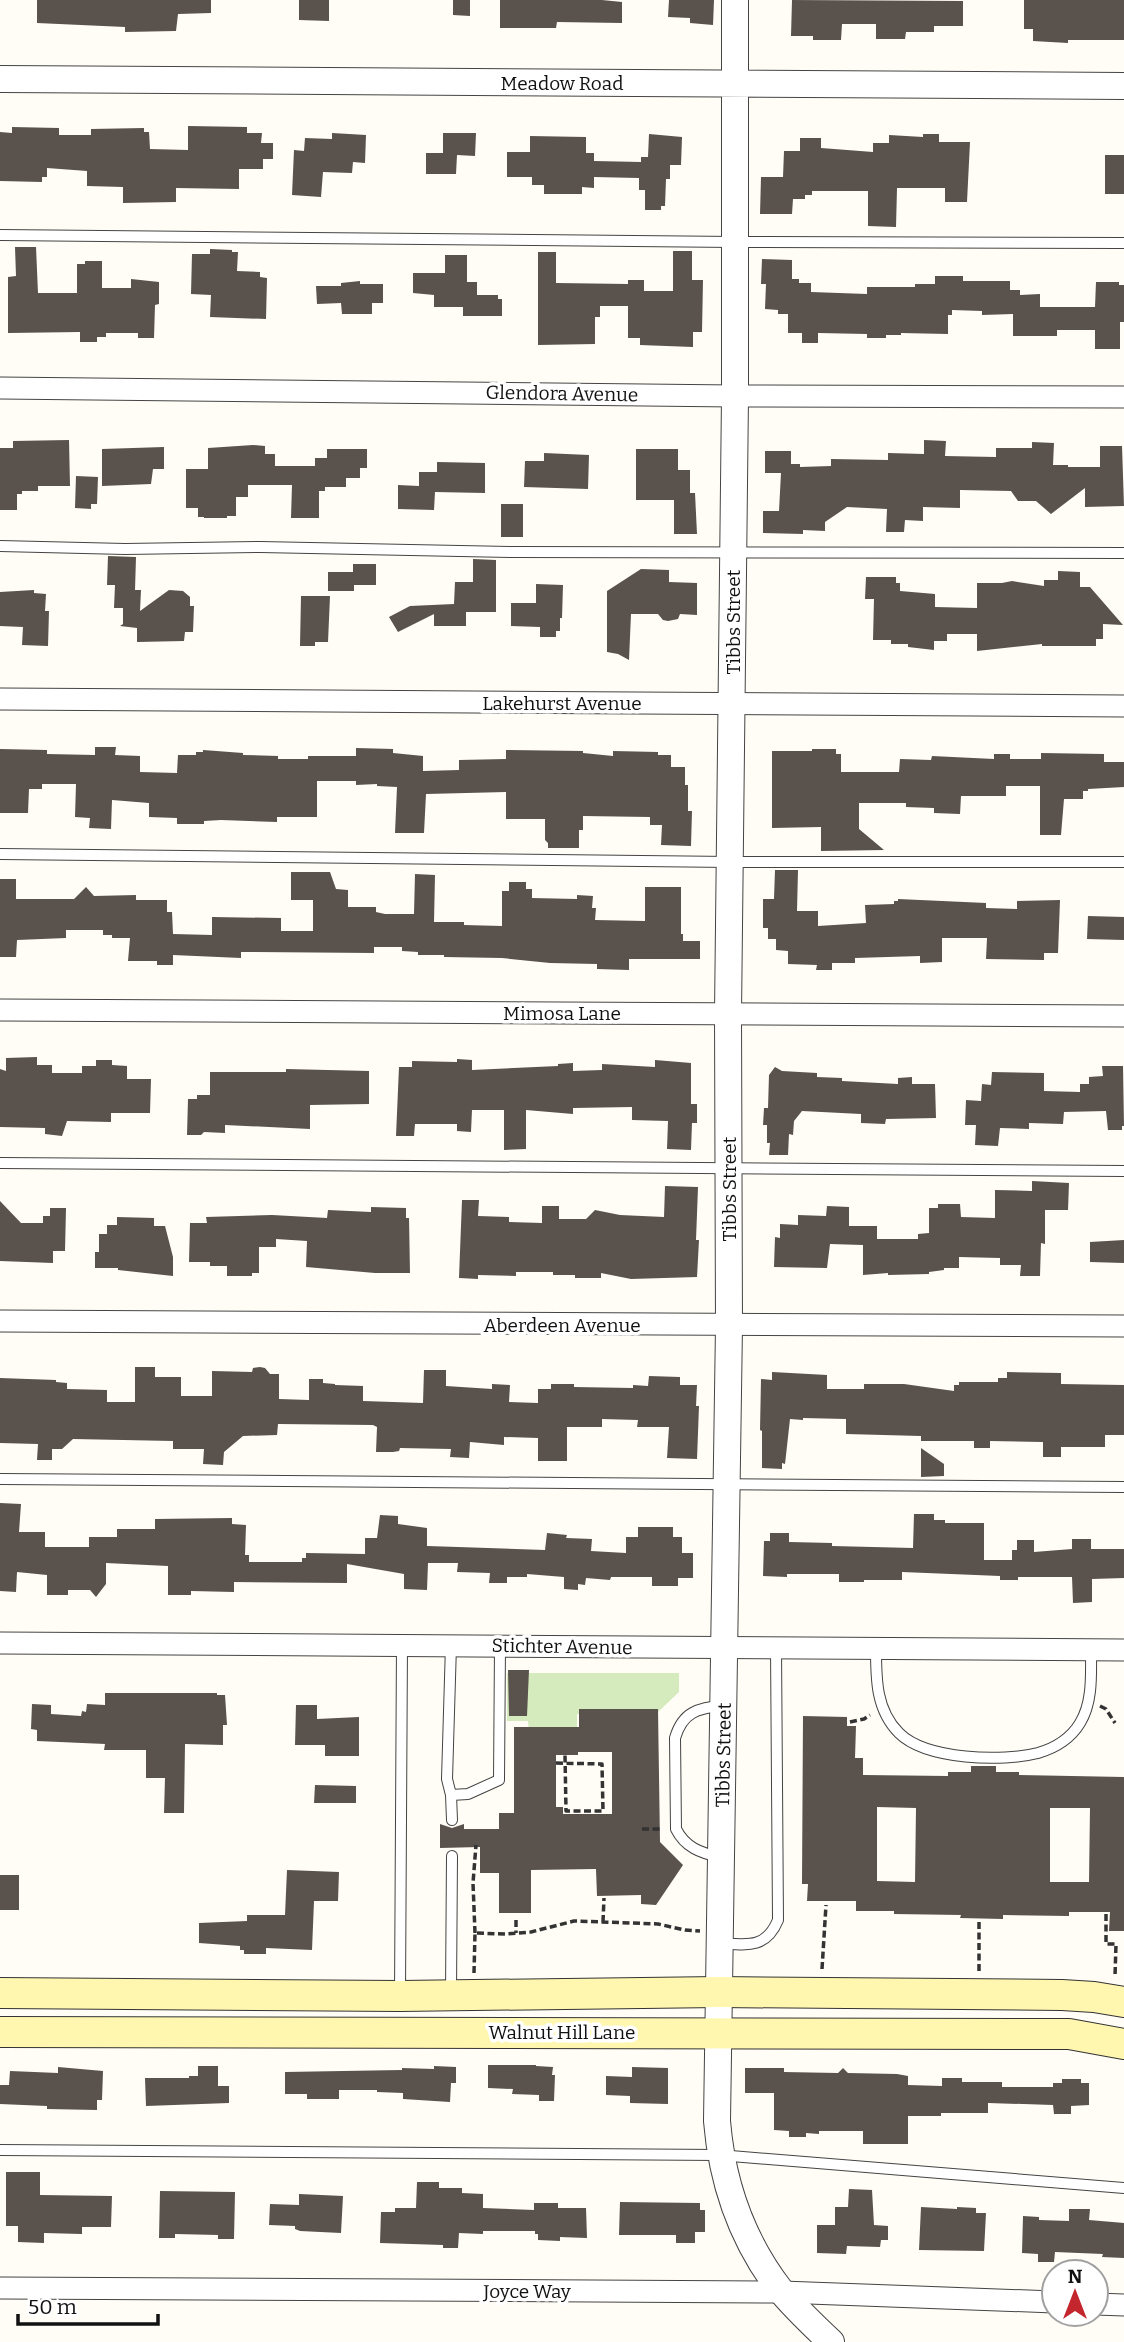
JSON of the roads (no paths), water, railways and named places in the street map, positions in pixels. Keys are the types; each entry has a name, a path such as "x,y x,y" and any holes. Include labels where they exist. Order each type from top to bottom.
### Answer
{"main road":[{"name":"Walnut Hill Lane","path":"0,1993 400,1996 463,1987 1094,1997 1120,1994"},
{"path":"452,2032 463,1987"},
{"name":"Walnut Hill Lane","path":"0,2032 1069,2034 1124,2044"}],"street":[{"name":"Tibbs Street","path":"736,0 733,704 728,1014 729,1326 721,1857 711,1937 719,1992 717,2121 719,2155 727,2185 752,2248 782,2292 831,2342"},
{"name":"Meadow Road","path":"0,79 1124,86"},
{"name":"Glendora Avenue","path":"0,388 735,396 1124,397"},
{"name":"Lakehurst Avenue","path":"0,699 1124,706"},
{"name":"Mimosa Lane","path":"0,1010 1124,1017"},
{"name":"Aberdeen Avenue","path":"0,1321 1124,1326"},
{"name":"Stichter Avenue","path":"0,1643 1124,1650"},
{"name":"Joyce Way","path":"0,2288 782,2292 1040,2301"}],"lane":[{"path":"0,235 1124,243"},
{"path":"0,546 511,552 1124,553"},
{"path":"0,854 730,862 1124,862"},
{"path":"0,1163 1124,1171"},
{"path":"0,1479 1124,1487"},
{"path":"400,1996 402,1644"},
{"path":"451,1645 447,1779 452,1820"},
{"path":"451,1795 468,1794 499,1780 500,1646"},
{"path":"711,1937 756,1943 773,1931 778,1920 776,1648"},
{"path":"876,1649 880,1702 899,1733 912,1744 929,1751 988,1756 1024,1756 1040,1752 1071,1735 1087,1708 1091,1650"},
{"path":"721,1857 690,1847 676,1829 675,1738 678,1725 686,1716 723,1705"},
{"path":"452,1856 463,1987"},
{"path":"0,2150 719,2155 1124,2188"}]}
